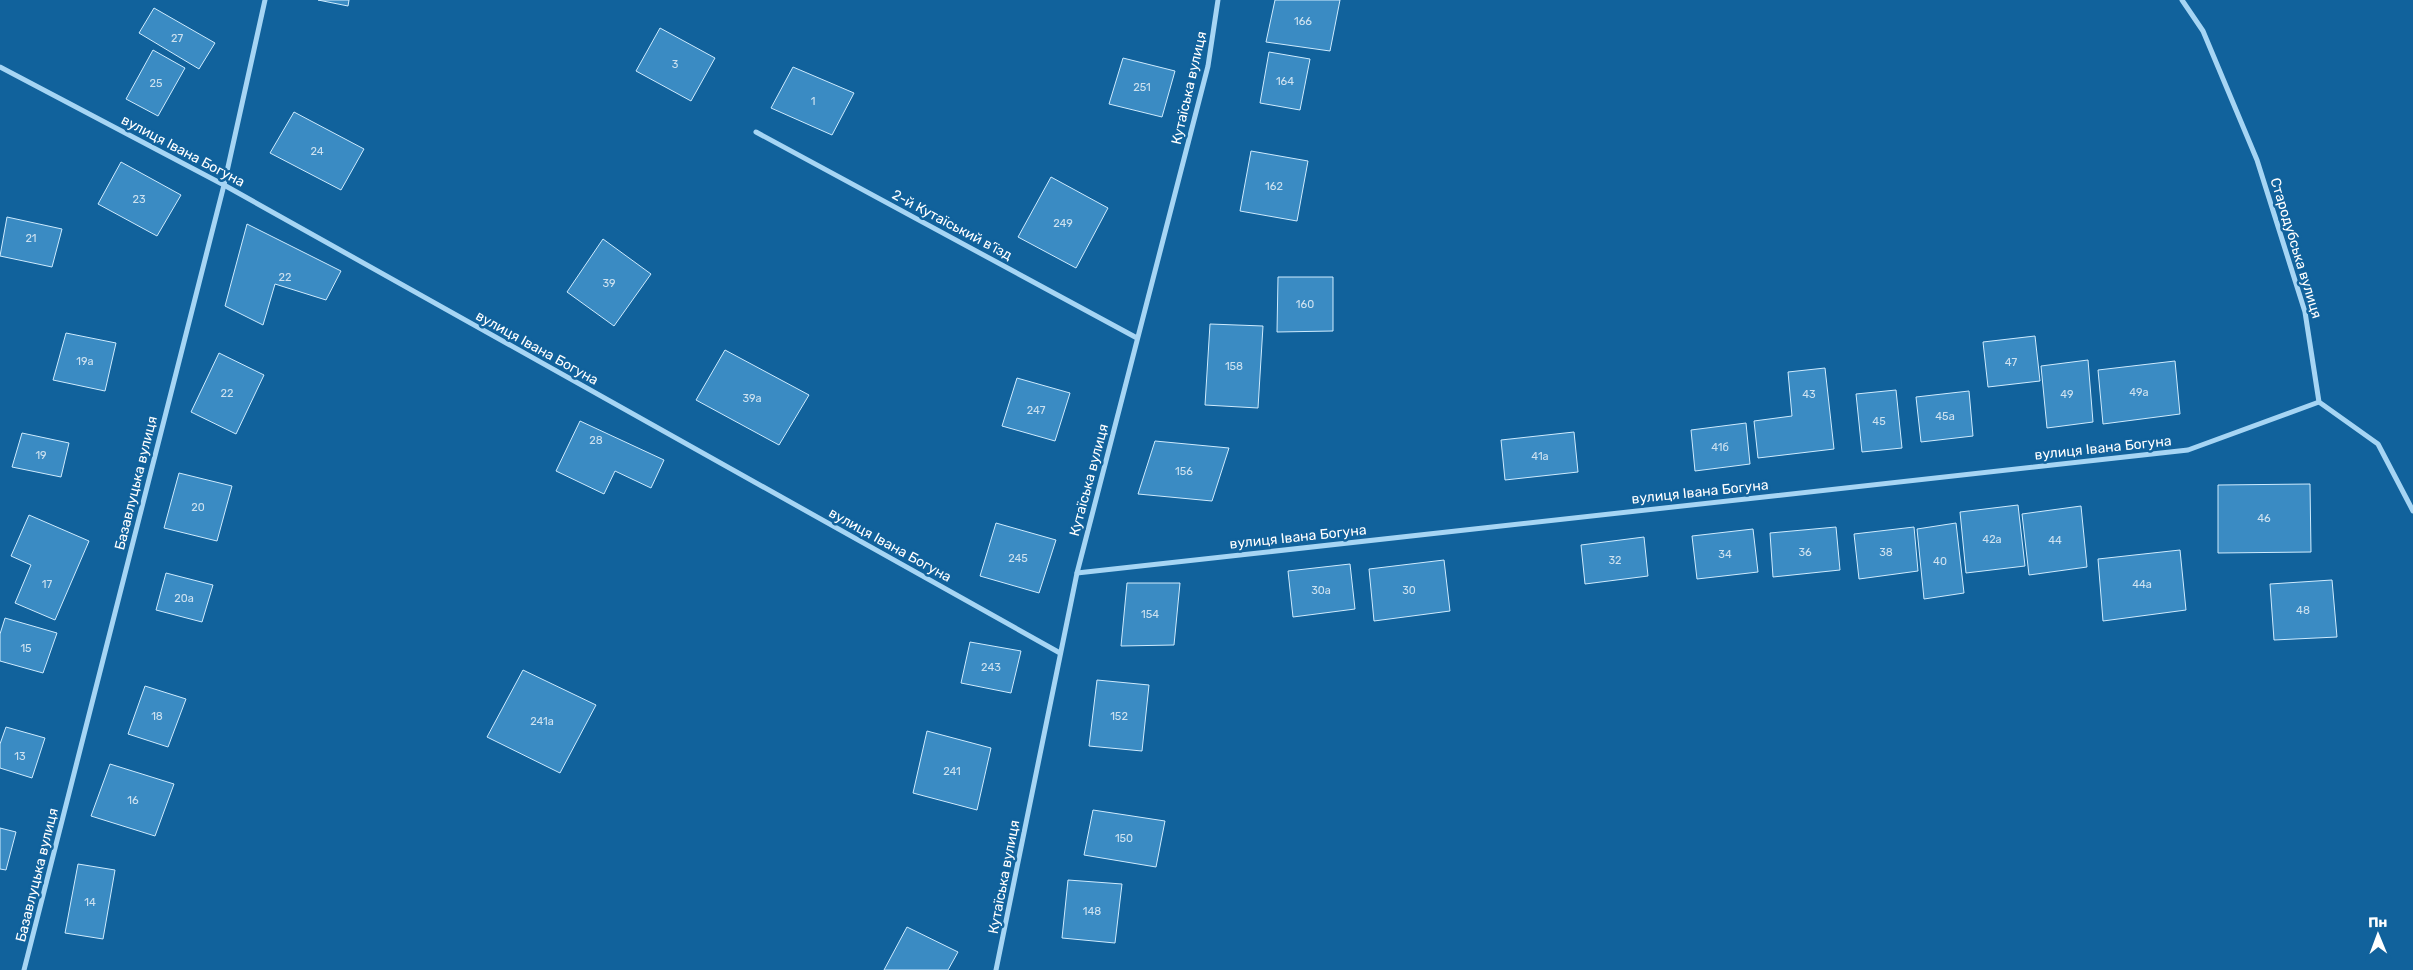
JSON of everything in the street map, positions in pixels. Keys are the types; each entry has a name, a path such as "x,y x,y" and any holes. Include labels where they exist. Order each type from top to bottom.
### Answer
{"street":[{"name":"Базавлуцька вулиця","path":"24,970 224,185 265,0"},
{"name":"Кутаїська вулиця","path":"996,970 1077,573 1208,66 1218,0"},
{"name":"Стародубська вулиця","path":"2182,0 2202,31 2257,160 2305,312 2319,402"},
{"name":"вулиця Івана Богуна","path":"0,67 224,185 1060,653"},
{"name":"2-й Кутаїський в’їзд","path":"756,132 1137,338"},
{"name":"вулиця Івана Богуна","path":"1077,573 2188,450 2319,402"},
{"path":"2319,402 2378,444 2413,511"}],"building":[{"path":"318,0 349,0 348,6"},
{"path":"1275,0 1340,0 1330,51 1266,42"},
{"path":"154,8 215,43 199,69 139,33"},
{"path":"660,28 715,58 691,101 636,71"},
{"path":"153,50 185,68 158,116 126,99"},
{"path":"1269,52 1310,59 1300,110 1260,103"},
{"path":"1123,58 1175,71 1162,117 1109,104"},
{"path":"793,67 854,93 832,135 771,108"},
{"path":"294,112 364,149 341,190 270,153"},
{"path":"1251,151 1308,161 1297,221 1240,211"},
{"path":"121,162 181,195 157,236 98,204"},
{"path":"1051,177 1108,208 1076,268 1018,237"},
{"path":"7,217 62,229 52,267 0,256"},
{"path":"247,224 341,271 326,300 275,284 263,325 225,306"},
{"path":"603,239 651,274 614,326 567,292"},
{"path":"1278,277 1333,277 1333,331 1277,332"},
{"path":"1210,324 1263,326 1258,408 1205,405"},
{"path":"66,333 116,343 105,391 53,380"},
{"path":"2035,336 2040,381 1988,387 1983,342"},
{"path":"725,350 809,395 779,445 696,400"},
{"path":"219,353 264,375 236,434 191,412"},
{"path":"2088,360 2093,422 2047,428 2041,366"},
{"path":"2175,361 2180,414 2103,424 2098,370"},
{"path":"1825,368 1834,449 1758,458 1754,421 1792,416 1788,372"},
{"path":"1017,378 1070,393 1055,441 1002,426"},
{"path":"1896,390 1902,448 1862,452 1856,394"},
{"path":"1969,391 1973,436 1921,442 1916,397"},
{"path":"580,421 664,460 651,488 615,471 604,494 556,471"},
{"path":"1746,423 1750,464 1695,471 1691,430"},
{"path":"1574,432 1578,472 1505,480 1501,440"},
{"path":"22,433 69,443 61,477 12,467"},
{"path":"1155,441 1229,448 1212,501 1138,494"},
{"path":"179,473 232,486 217,541 164,528"},
{"path":"2310,484 2311,552 2218,553 2218,485"},
{"path":"2018,505 2025,566 1966,573 1960,512"},
{"path":"2081,506 2087,567 2029,575 2022,514"},
{"path":"29,515 89,541 55,620 15,603 31,565 11,556"},
{"path":"996,523 1056,540 1039,593 980,576"},
{"path":"1956,523 1964,593 1924,599 1917,529"},
{"path":"1836,527 1840,570 1773,577 1770,533"},
{"path":"1914,527 1918,571 1859,579 1854,534"},
{"path":"1753,529 1758,572 1697,579 1692,536"},
{"path":"1644,537 1648,576 1585,584 1581,545"},
{"path":"2180,550 2186,610 2103,621 2098,559"},
{"path":"1444,560 1450,611 1374,621 1369,569"},
{"path":"1350,564 1355,609 1293,617 1288,571"},
{"path":"166,573 213,585 202,622 156,610"},
{"path":"2332,580 2337,637 2274,640 2270,584"},
{"path":"1127,583 1180,583 1174,645 1121,646"},
{"path":"5,618 57,633 43,673 0,661 0,634"},
{"path":"970,642 1021,651 1011,693 961,683"},
{"path":"523,670 596,705 560,773 487,737"},
{"path":"1097,680 1149,685 1142,751 1089,746"},
{"path":"145,686 186,699 168,747 128,734"},
{"path":"6,727 45,738 32,778 0,768 0,744"},
{"path":"927,731 991,748 977,810 913,793"},
{"path":"110,764 174,784 155,836 91,816"},
{"path":"1093,810 1165,821 1156,867 1084,855"},
{"path":"0,828 16,832 6,870 0,869"},
{"path":"78,864 115,870 103,939 65,933"},
{"path":"1068,880 1122,884 1115,943 1062,938"},
{"path":"907,927 958,952 948,970 884,970"}]}
